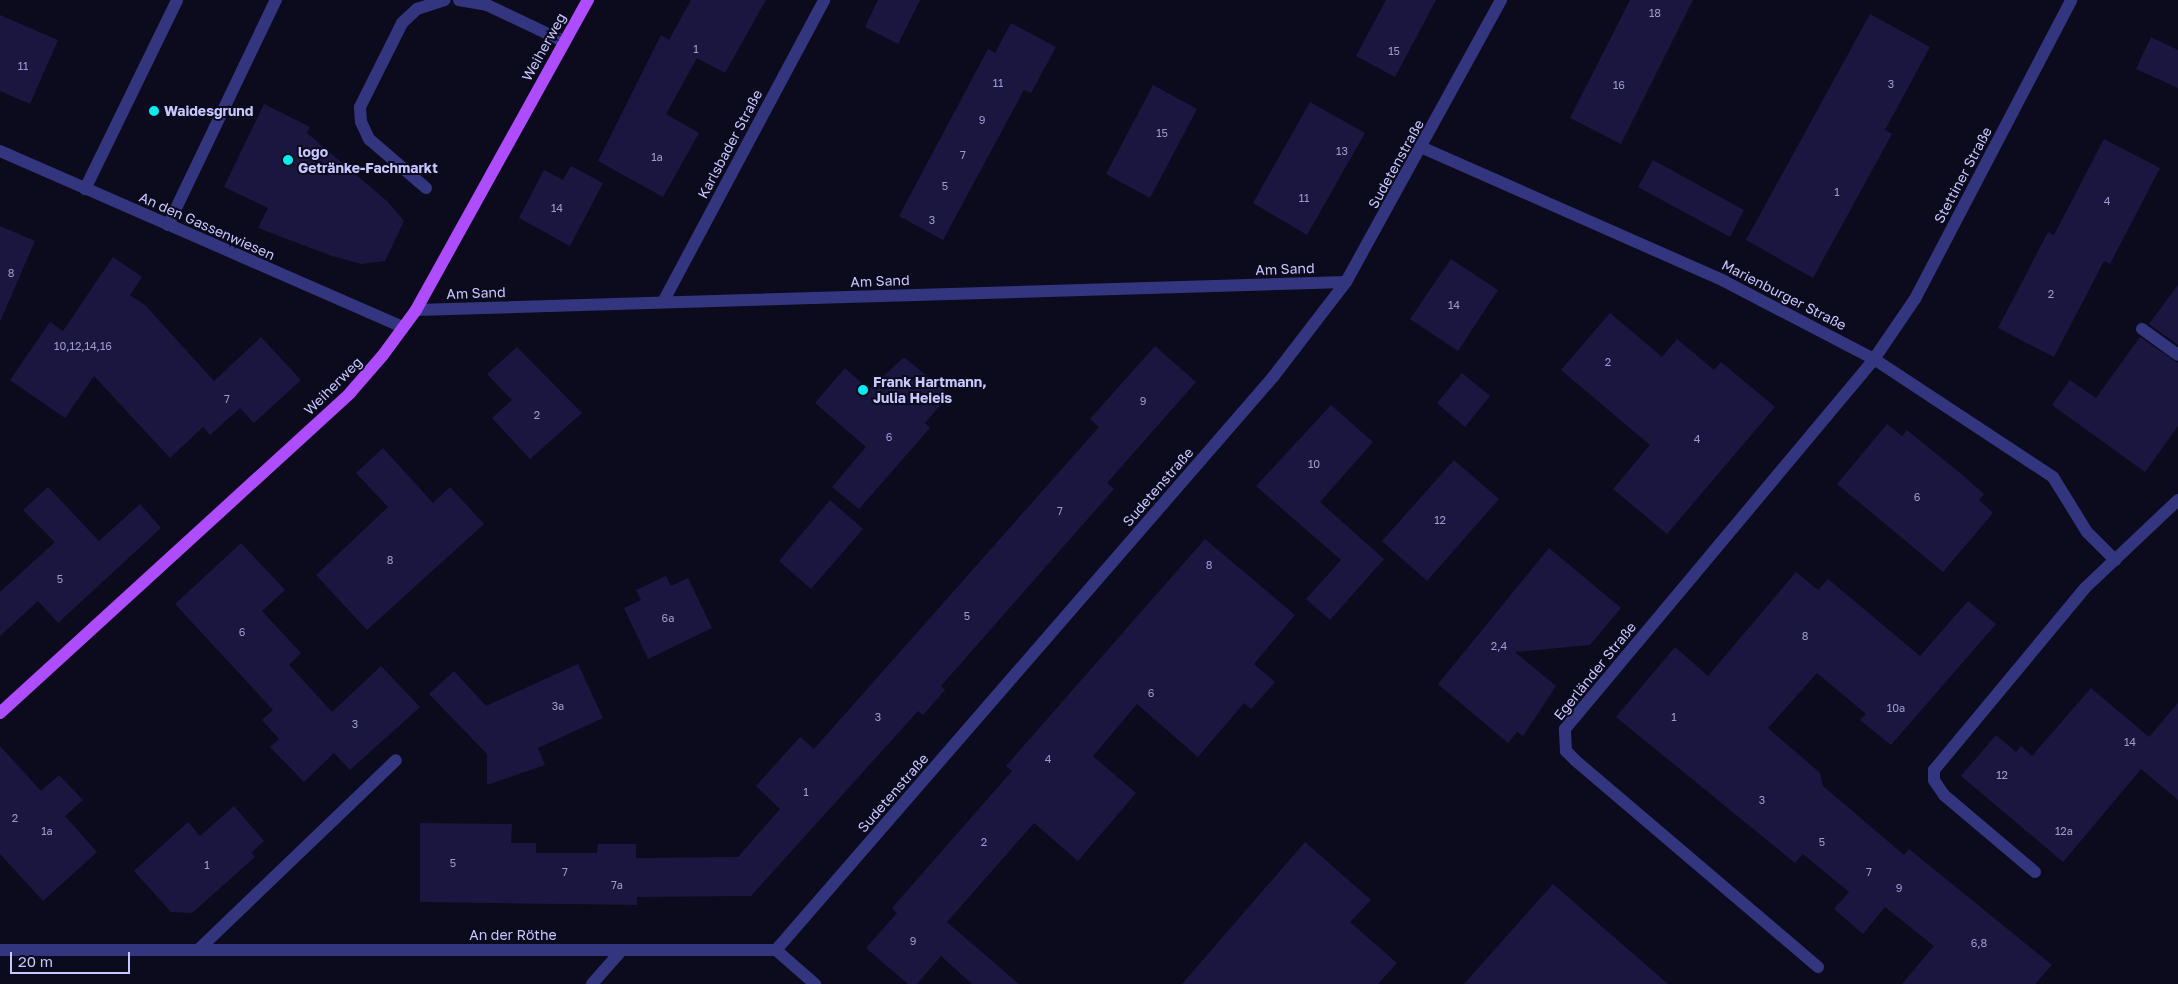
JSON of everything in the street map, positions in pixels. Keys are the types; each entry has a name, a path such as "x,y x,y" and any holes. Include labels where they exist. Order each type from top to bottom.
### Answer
{"main road":[{"name":"Weiherweg","path":"0,713 350,393 416,310 588,0"}],"street":[{"path":"86,189 177,0"},
{"path":"168,225 276,0"},
{"path":"426,188 369,139 360,122 360,107 402,23 417,8 445,0"},
{"path":"458,0 487,5 565,42"},
{"name":"Karlsbader Straße","path":"663,302 824,0"},
{"name":"Sudetenstraße","path":"776,950 1273,377 1346,282 1423,148 1501,0"},
{"name":"Stettiner Straße","path":"1874,359 1915,299 2071,0"},
{"name":"Marienburger Straße","path":"1423,148 1724,281 1874,359 2053,477 2087,532 2115,560"},
{"name":"An den Gassenwiesen","path":"0,151 403,328"},
{"name":"Am Sand","path":"416,310 1346,282"},
{"path":"2142,329 2178,355"},
{"name":"Egerländer Straße","path":"1818,966 1575,760 1563,740 1572,721 1874,359"},
{"path":"2035,872 1944,795 1934,780 1934,770 2085,588 2178,500"},
{"path":"198,950 396,760"},
{"name":"An der Röthe","path":"0,950 776,950"},
{"path":"592,984 622,950"},
{"path":"776,950 815,984"}],"building":[{"path":"691,0 766,0 725,73 697,58 666,114 699,133 663,197 598,161 661,35 669,40"},
{"path":"878,0 920,0 898,44 865,27"},
{"path":"1386,0 1436,0 1395,77 1356,56"},
{"path":"1630,0 1693,0 1621,144 1570,118"},
{"path":"1870,14 1930,47 1885,130 1892,134 1813,278 1746,240"},
{"path":"0,15 58,40 30,104 0,91"},
{"path":"1011,23 1056,47 1031,93 1024,90 943,240 899,216 988,49 995,53"},
{"path":"2151,37 2178,50 2178,88 2136,69"},
{"path":"1153,85 1197,109 1150,198 1106,174"},
{"path":"1310,102 1365,133 1307,235 1253,203"},
{"name":"logo Getränke-Fachmarkt","path":"264,104 310,127 307,133 388,202 404,221 385,261 361,264 332,256 258,228 268,208 224,187"},
{"path":"2104,139 2160,168 2110,264 2104,261 2054,357 1998,328 2048,232 2054,235"},
{"path":"1653,160 1744,210 1730,237 1638,187"},
{"path":"571,166 603,183 570,246 519,218 544,170 563,180"},
{"path":"0,226 35,241 0,322"},
{"path":"113,257 142,277 130,295 145,305 214,381 261,337 301,380 254,423 240,408 210,435 203,427 170,458 94,376 65,418 10,380 50,322 63,331"},
{"path":"1451,259 1498,290 1458,351 1410,319"},
{"path":"2178,285 2178,345 2149,324"},
{"path":"1610,313 1662,357 1677,339 1714,370 1721,362 1775,407 1667,534 1613,489 1650,445 1561,370"},
{"path":"2140,337 2178,363 2178,426 2145,472 2052,405 2070,380 2096,398"},
{"path":"1155,346 1196,382 1107,483 1114,489 941,686 945,690 923,715 918,711 751,896 637,897 637,905 420,902 420,823 512,824 511,843 536,843 536,853 597,853 598,844 636,844 636,858 738,857 780,809 756,786 800,737 814,749 1099,427 1090,419"},
{"path":"517,347 582,413 530,459 492,418 512,400 487,374"},
{"path":"904,357 949,395 925,423 930,428 859,509 832,487 866,447 815,403 845,368 869,390"},
{"path":"1462,373 1490,396 1465,427 1437,403"},
{"path":"1331,405 1373,442 1320,502 1384,559 1330,620 1306,599 1341,560 1256,486"},
{"path":"1887,424 1902,436 1907,430 1960,473 1984,494 1979,500 1993,513 1943,572 1837,484"},
{"path":"383,448 433,503 450,487 484,524 367,630 316,575 388,507 356,473"},
{"path":"1454,460 1499,499 1427,581 1382,541"},
{"path":"48,487 99,541 140,504 161,528 58,623 38,601 0,636 0,592 55,542 23,510"},
{"path":"830,500 863,529 811,589 779,561"},
{"path":"1205,539 1295,615 1254,664 1275,682 1251,709 1244,703 1198,757 1137,704 1093,756 1136,793 1078,861 1034,823 947,922 1019,984 972,984 941,956 917,984 908,984 866,948 897,913 892,908 1012,771 1006,766"},
{"path":"241,543 285,590 262,611 301,653 289,665 332,712 381,666 420,707 350,770 334,753 304,782 270,747 279,739 262,720 273,710 175,604"},
{"path":"1549,548 1621,608 1590,645 1515,652 1556,686 1523,736 1517,732 1508,743 1438,684"},
{"path":"1796,572 1818,590 1828,579 1920,656 1968,601 1996,624 1891,745 1860,720 1866,714 1817,673 1768,728 1820,773 1823,786 1904,855 1909,849 2052,965 2035,984 1902,984 1934,946 1885,907 1863,934 1834,909 1849,892 1803,854 1795,863 1616,717 1675,647 1708,676"},
{"path":"666,576 671,586 688,578 712,628 648,659 624,608 641,600 636,590"},
{"path":"578,664 603,718 538,748 545,765 487,785 487,754 429,694 454,671 486,706"},
{"path":"2091,688 2149,737 2178,703 2178,800 2141,769 2063,862 1961,776 1996,735 2016,752 2021,746 2032,756"},
{"path":"0,746 41,791 59,775 83,800 65,816 97,852 43,901 0,854"},
{"path":"234,806 264,841 251,853 255,857 192,913 171,912 134,871 188,822 200,836"},
{"path":"1305,842 1371,900 1350,922 1397,963 1378,984 1182,984"},
{"path":"1553,884 1668,984 1464,984"}],"place":[{"name":"Waidesgrund","path":"154,111"},
{"name":"logo Getränke-Fachmarkt","path":"288,160"},
{"name":"Frank Hartmann, Julia Heieis","path":"863,390"}]}
